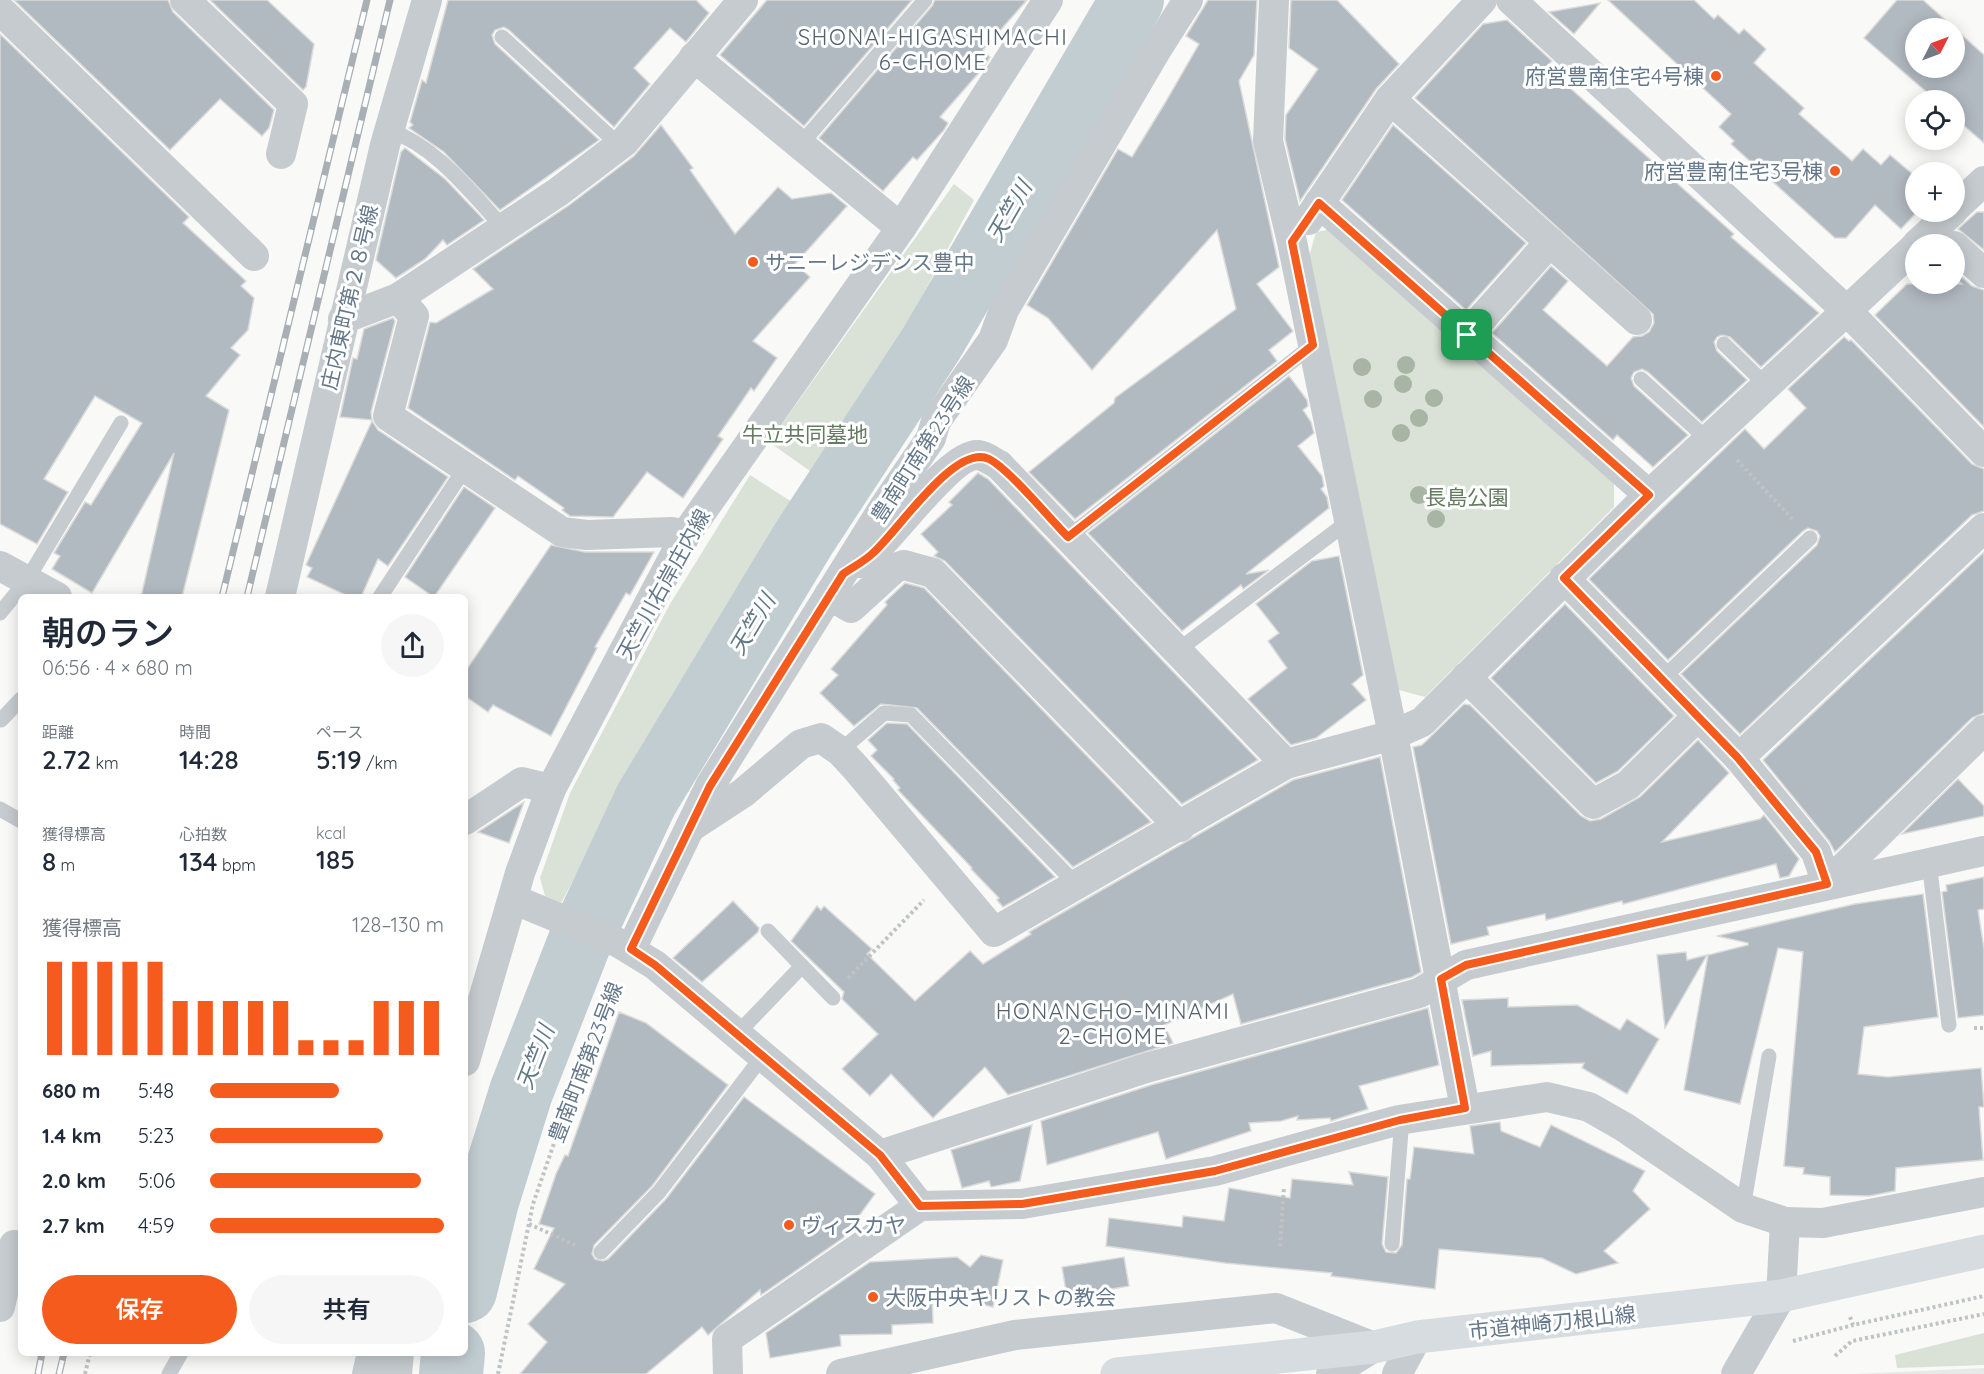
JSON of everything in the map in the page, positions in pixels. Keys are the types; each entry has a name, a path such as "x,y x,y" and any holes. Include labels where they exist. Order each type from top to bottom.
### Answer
{"street":[{"path":"185,0 292,105 281,154"},
{"name":"庄内東町第２８号線","path":"281,594 343,319 389,130 427,0"},
{"path":"343,319 399,298 504,228 619,146 743,0"},
{"name":"天竺川右岸庄内線","path":"468,1038 472,1008 551,789 686,534 901,228 1048,0"},
{"name":"豊南町南第23号線","path":"625,946 691,827 710,786 781,684 836,585 884,507 932,438 936,421 993,340 1004,310 1188,0"},
{"path":"1274,0 1268,141 1292,242 1393,735 1465,1108"},
{"path":"1292,242 1390,99 1482,0"},
{"path":"1511,0 1847,311 1984,452"},
{"path":"0,10 254,256"},
{"path":"694,57 901,228"},
{"path":"1390,99 1637,320"},
{"path":"691,827 743,793 801,744 821,738 830,739 994,932 1286,764 1393,735 1422,722 1649,495 1847,311 1940,233 1984,181"},
{"path":"1319,203 1649,495"},
{"path":"1940,233 1984,273"},
{"path":"1467,335 1550,242"},
{"path":"399,298 414,316 388,416 562,532 587,535 672,532 686,534"},
{"path":"1180,827 933,573 903,565 895,568 851,608 836,585 872,555 947,471 968,457 979,455 999,465 1286,764"},
{"path":"1738,758 1984,528"},
{"path":"0,566 52,594"},
{"path":"1564,578 1738,758 1816,852 1827,884"},
{"path":"1466,677 1593,804 1628,785 1698,716"},
{"path":"1827,884 1984,730"},
{"path":"468,818 522,782 551,789"},
{"path":"880,1155 1146,1068 1419,993 1466,965 1984,850"},
{"path":"513,899 625,946 655,965 880,1155 920,1206"},
{"path":"728,1374 727,1339 920,1206 1022,1204 1215,1171 1402,1119 1465,1108 1547,1097 1589,1107 1624,1127 1743,1208 1785,1222 1823,1223 1984,1192"},
{"path":"1736,1374 1781,1296 1785,1222"},
{"path":"0,1307 12,1245"},
{"name":"市道神崎刀根山線","path":"1117,1374 1374,1347 1417,1337 1781,1296 1984,1251"},
{"path":"841,1374 1016,1335 1276,1308 1374,1347"},
{"path":"1397,1374 1417,1337"},
{"path":"1331,1374 1374,1347"},
{"path":"367,1374 371,1356"},
{"path":"398,1374 399,1356"}],"lane":[{"path":"801,144 925,0"},
{"path":"502,37 619,146"},
{"path":"389,130 410,138 443,163 504,228"},
{"path":"1724,344 1766,385"},
{"path":"1068,537 1313,345"},
{"path":"1641,380 1711,437"},
{"path":"0,613 27,580 121,423"},
{"path":"382,594 465,468"},
{"path":"1177,651 1349,521"},
{"path":"1662,679 1810,538"},
{"path":"1,720 18,702"},
{"path":"830,739 884,713 911,715 1077,885"},
{"path":"0,809 18,818"},
{"path":"1929,862 1949,1024"},
{"path":"768,931 832,997"},
{"path":"736,1035 802,966"},
{"path":"1743,1208 1769,1056"},
{"path":"601,1252 659,1192 762,1057"},
{"path":"1392,1244 1402,1119"},
{"path":"170,1374 179,1356"}],"path":[{"path":"1711,437 1810,538"},
{"path":"832,997 947,876"},
{"name":"豊南町南第23号線","path":"498,1374 533,1204 578,1074 617,975 625,946"},
{"path":"1280,1246 1286,1151"},
{"path":"529,1224 570,1244 601,1252"},
{"path":"1835,1356 1852,1341 1984,1314"},
{"path":"1789,1342 1853,1325"},
{"path":"85,1374 89,1356"}],"shaded area":[{"path":"1984,1368 1984,1374 1854,1374"}],"green space":[{"name":"牛立共同墓地","path":"954,184 974,200 907,324 810,471 769,442"},
{"name":"長島公園","path":"1332,229 1614,482 1614,507 1425,697 1395,689 1307,264 1316,232"},
{"path":"750,475 792,502 672,695 561,903 545,896 540,878 570,793 670,604"},
{"path":"1984,1333 1984,1365 1897,1368 1895,1355"}],"building":[{"path":"14,0 168,0 173,12 274,110 269,128 262,136 220,99 170,150"},
{"path":"210,0 267,0 314,44 306,87 303,90"},
{"path":"448,0 696,0 709,13 686,42 670,28 634,68 650,84 614,127 509,30 504,27 495,30 492,35 495,44 599,140 500,210 444,152 409,128 413,125 410,122 422,80 426,83"},
{"path":"767,0 912,0 804,126 720,55"},
{"path":"935,0 1027,0 983,50 990,57 984,67 940,117 948,123 944,130 917,160 913,157 883,191 819,138"},
{"path":"1208,0 1257,0 1254,55 1239,81 1279,267 1257,284 1293,331 1269,350 1277,361 1075,519 1029,472 1114,403 1115,398 1236,309 1217,230 1092,370 1048,318 1027,305 1118,149 1132,157 1165,103 1199,44 1186,36"},
{"path":"1291,0 1337,0 1399,64 1376,89 1300,201 1285,139 1286,115 1318,69 1289,48"},
{"path":"1608,0 1694,0 1714,19 1718,15 1739,34 1744,29 1766,49 1754,63 1804,108 1799,114 1852,161 1863,149 1881,165 1890,155 1905,168 1905,222 1908,222 1901,229 1875,205 1846,238 1835,238 1731,144 1734,141 1719,127 1731,114"},
{"path":"1897,0 1923,0 1943,18 1905,18 1905,73 1864,38"},
{"path":"1600,3 1574,34 1549,12"},
{"path":"1507,20 1552,61 1548,65 1551,71 1734,234 1731,237 1819,313 1761,367 1730,337 1722,335 1717,337 1714,342 1717,351 1747,380 1702,422 1648,372 1642,369 1634,372 1631,378 1634,386 1688,435 1653,467 1617,435 1613,440 1492,333 1551,266 1568,281 1543,310 1607,366 1633,337 1649,332 1654,323 1653,314 1415,98 1483,24"},
{"path":"0,34 189,217 183,223 246,281 241,286 254,298 248,330 231,348 240,355 206,396 229,410 183,594 142,594 174,453 92,593 52,569 60,556 54,553 85,502 91,505 142,423 95,396 44,479 68,492 37,544 0,524"},
{"path":"1965,38 1984,55 1984,143 1965,127 1965,90 1924,90 1910,78 1965,78"},
{"path":"661,125 693,168 690,170 735,234 778,187 792,199 831,193 847,206 795,264 810,277 753,341 777,358 754,391 751,388 718,436 723,439 683,498 647,472 613,517 570,516 562,510 564,508 518,476 515,480 408,408 430,322 436,323 493,289 473,269 568,206 634,156"},
{"path":"1393,125 1526,243 1466,310 1342,200"},
{"path":"405,148 445,179 484,220 447,245 443,240 425,259 396,278 376,260 401,152"},
{"path":"1977,212 1984,212 1984,250 1965,234 1958,229"},
{"path":"1965,280 1972,286 1984,290 1984,427 1875,315 1905,286 1905,294 1965,294"},
{"path":"393,318 395,321 371,412 372,420 340,417 353,358 357,359 364,329"},
{"path":"1844,337 1851,340 1972,464 1984,469 1984,511 1972,515 1740,734 1681,674 1817,545 1820,536 1817,531 1808,528 1803,531 1668,660 1589,579 1745,429 1764,449 1806,408 1788,389"},
{"path":"1289,376 1307,400 1308,406 1303,410 1311,422 1314,433 1298,446 1322,476 1324,486 1321,489 1327,497 1329,508 1246,574 1269,570 1243,589 1241,585 1182,631 1088,533"},
{"path":"372,421 378,430 448,477 388,566 378,559 362,594 344,594 307,577 312,568 306,565"},
{"path":"978,473 988,479 1258,760 1182,804 945,561 934,556 938,552 921,534 952,505 949,502"},
{"path":"464,487 495,508 436,594 430,594 405,577"},
{"path":"551,545 585,552 654,552 630,595 626,593 595,647 597,648 551,736 493,705 488,712 468,698 468,668"},
{"path":"1984,552 1984,713 1972,718 1835,852 1829,841 1763,760"},
{"path":"1339,556 1363,675 1352,684 1366,700 1316,738 1291,745 1248,699 1287,668 1268,641 1279,633 1256,604 1312,561"},
{"path":"905,583 924,588 1151,822 1073,867 917,708 881,704 854,726 820,693 838,675 831,669 887,605 885,602"},
{"path":"1565,604 1674,716 1618,771 1596,783 1491,678"},
{"path":"1464,704 1470,705 1581,816 1590,821 1601,819 1640,797 1698,740 1729,773 1662,842 1760,819 1764,815 1799,859 1789,876 1780,878 1776,864 1623,904 1622,901 1546,920 1545,914 1487,927 1489,935 1451,944 1413,747 1422,745"},
{"path":"887,723 907,724 1055,877 1003,907 997,900 999,898 898,790 900,788 894,779 871,756 877,750 868,740"},
{"path":"1380,757 1421,972 1412,977 1241,1024 1233,994 1164,1025 1173,1043 1008,1095 985,1067 933,1118 891,1074 870,1096 842,1069 878,1034 842,999 844,992 791,941 817,906 821,910 824,906 872,949 867,954 915,1001 970,951 983,964 1031,934 1029,932 1293,780"},
{"path":"1958,779 1984,806 1984,816 1902,834"},
{"path":"524,802 509,843 478,832"},
{"path":"1984,877 1984,909 1978,910 1984,949 1984,1015 1958,1018 1942,892 1947,891 1946,885"},
{"path":"1923,894 1938,1017 1864,1027 1858,1074 1888,1077 1981,1068 1984,1107 1979,1107 1983,1160 1896,1168 1895,1191 1869,1196 1830,1195 1830,1177 1803,1174 1804,1168 1784,1166 1803,952 1778,948 1740,1104 1684,1090 1708,955 1748,945 1748,943 1717,936 1855,904"},
{"path":"733,901 759,928 758,932 702,982 673,958"},
{"path":"1686,952 1687,960 1707,955 1665,1028 1657,955"},
{"path":"1508,998 1508,1007 1577,1005 1620,1030 1627,1019 1659,1039 1627,1094 1582,1068 1584,1063 1491,1066 1491,1051 1473,1056 1462,1000"},
{"path":"1428,1008 1439,1065 1359,1086 1368,1109 1331,1121 1330,1118 1297,1120 1298,1116 1281,1121 1249,1123 1251,1131 1166,1159 1158,1132 1047,1165 1041,1121 1151,1085"},
{"path":"619,1012 646,1023 728,1085 652,1186 594,1245 592,1254 595,1259 603,1261 608,1259 666,1199 744,1097 875,1194 843,1238 761,1295 760,1290 708,1335 702,1327 646,1374 520,1374 547,1342 528,1324 565,1284 534,1269 554,1228 539,1224 556,1174 565,1155 568,1156"},
{"path":"1500,1122 1501,1131 1540,1147 1551,1125 1645,1171 1633,1191 1650,1209 1604,1251 1618,1263 1576,1274 1542,1258 1439,1249 1435,1289 1331,1276 1332,1273 1225,1263 1106,1246 1109,1218 1182,1227 1183,1216 1224,1221 1229,1188 1290,1198 1292,1179 1353,1185 1349,1172 1388,1177 1382,1244 1386,1252 1396,1253 1402,1245 1407,1179 1410,1179 1414,1147 1474,1154 1470,1126"},
{"path":"1032,1125 1020,1181 991,1187 989,1181 962,1188 951,1150"},
{"path":"981,1255 1003,1260 993,1307 932,1292 933,1323 892,1325 892,1334 840,1335 841,1346 770,1358 766,1333 870,1262 957,1257 970,1267"},
{"path":"1124,1257 1129,1286 1067,1297 1062,1267"}],"waterway":[{"name":"天竺川","path":"468,1279 487,1201 521,1092 580,941 646,800 804,538 931,344 1132,0"},
{"name":"天竺川","path":"451,1374 453,1356"}],"railway":[{"path":"223,594 367,0"},
{"path":"248,594 390,0"},
{"path":"38,1374 41,1356"},
{"path":"59,1374 63,1356"}],"place":[{"name":"府営豊南住宅4号棟","path":"1716,76"},
{"name":"府営豊南住宅3号棟","path":"1835,171"},
{"name":"サニーレジデンス豊中","path":"753,262"},
{"name":"ヴィスカヤ","path":"789,1225"},
{"name":"大阪中央キリストの教会","path":"873,1297"}],"district":[{"name":"SHONAI-HIGASHIMACHI 6-CHOME","path":"933,50"},
{"name":"HONANCHO-MINAMI 2-CHOME","path":"1113,1024"}],"route":[{"path":"1319,203 1467,335 1649,495 1564,578 1738,758 1816,852 1827,884 1466,965 1441,979 1465,1108 1400,1120 1215,1171 1022,1204 920,1206 880,1155 655,965 631,949 710,786 818,610 843,574 872,555 897,530 947,471 959,462 979,455 999,465 1068,537 1313,345 1292,242 1319,203"}]}
